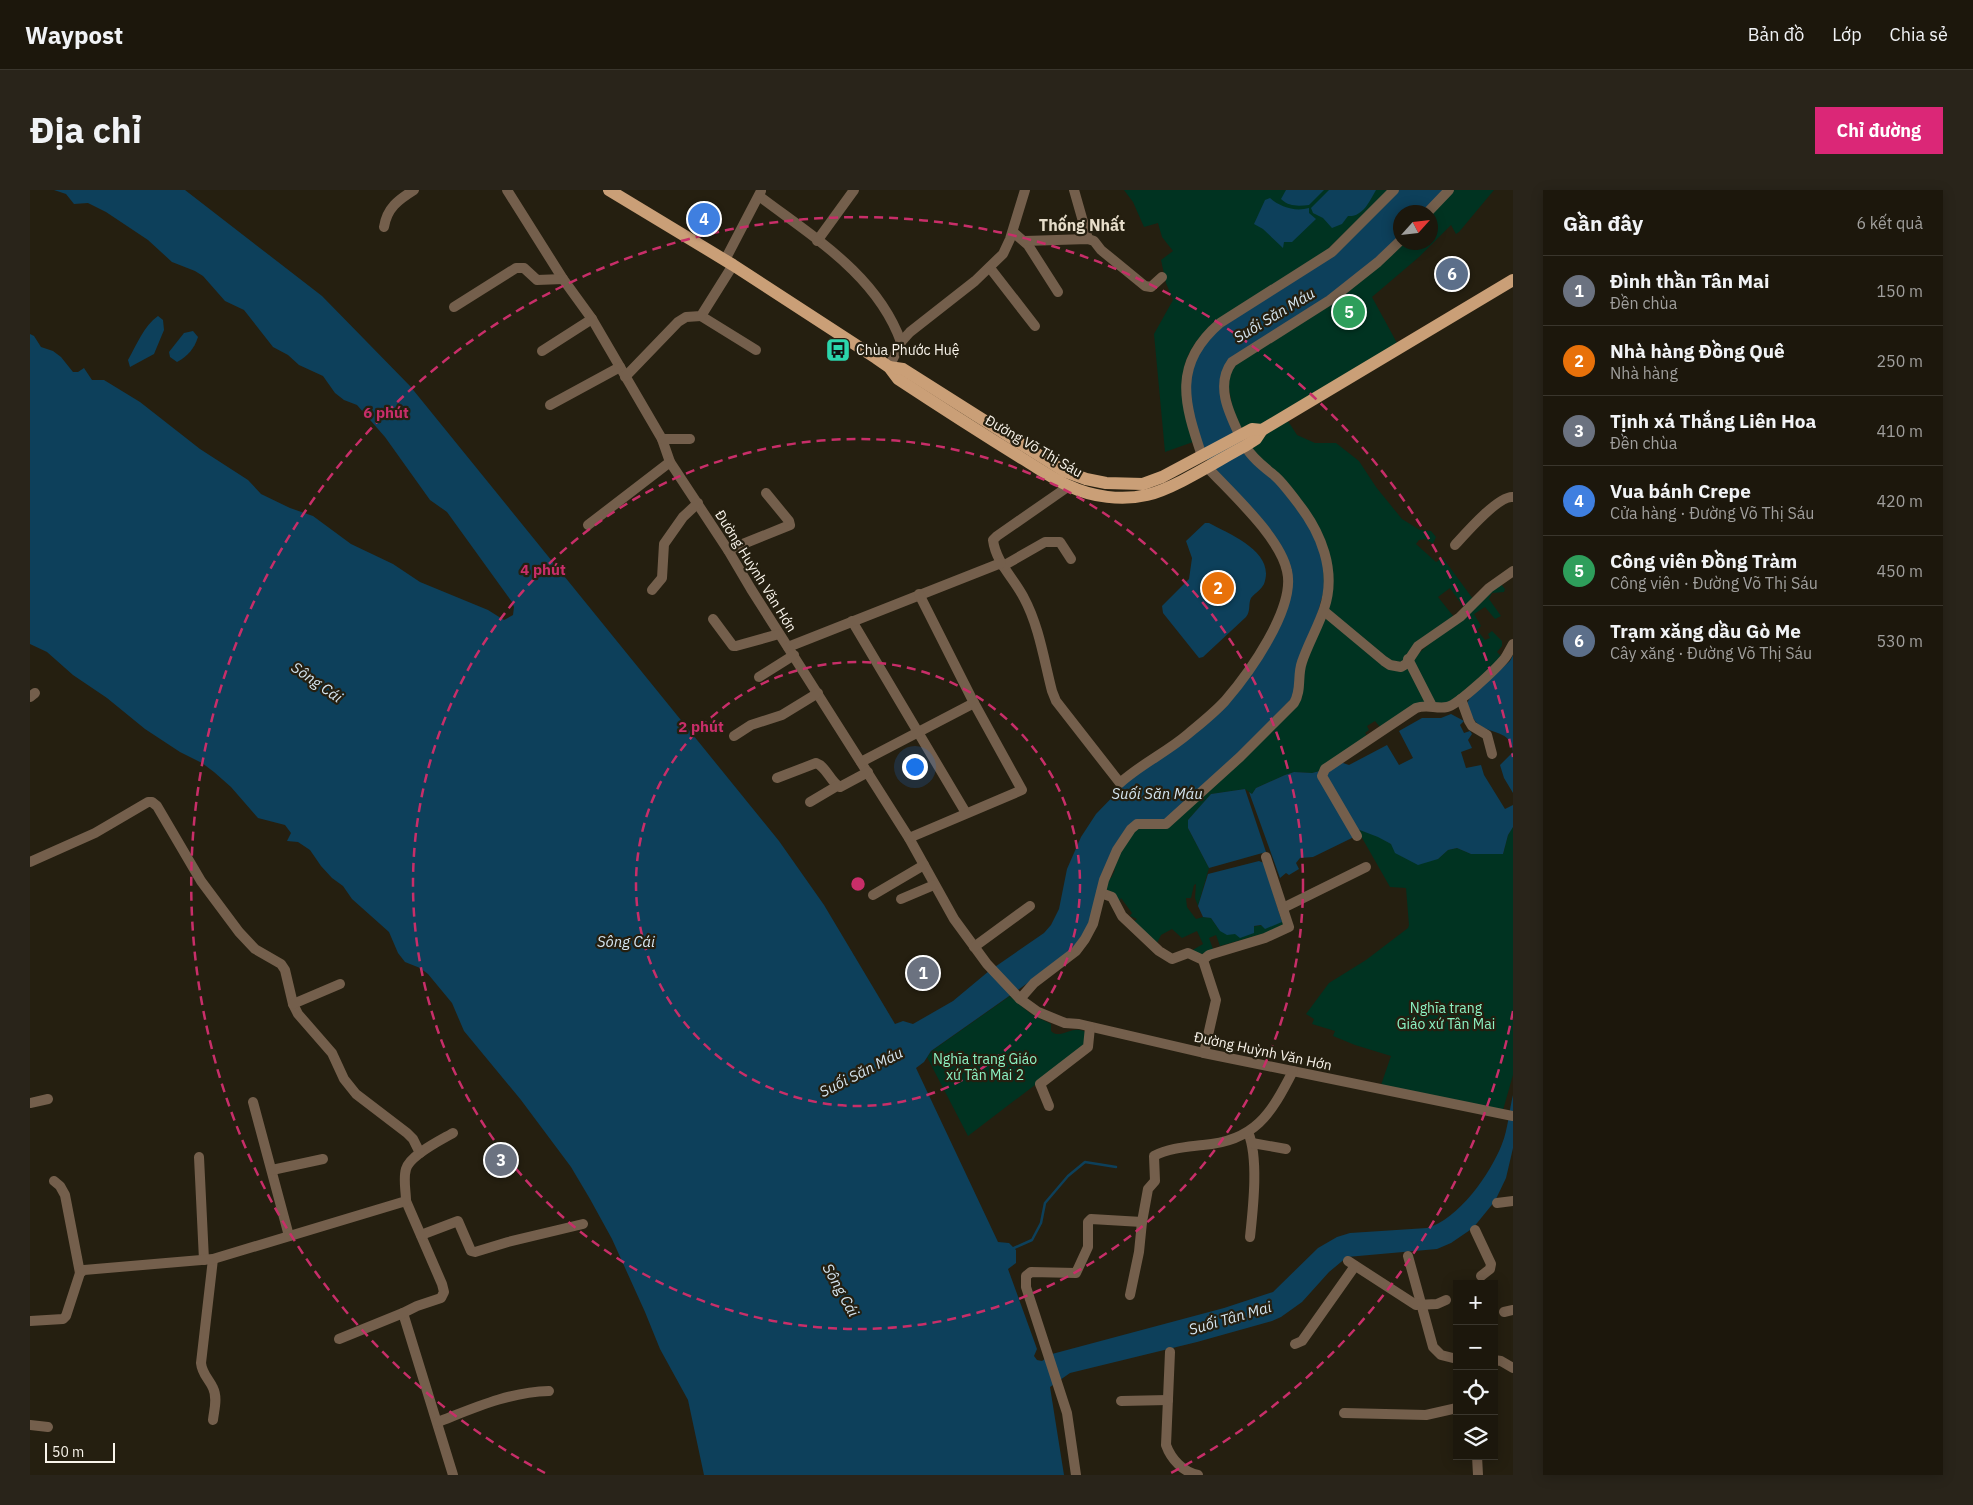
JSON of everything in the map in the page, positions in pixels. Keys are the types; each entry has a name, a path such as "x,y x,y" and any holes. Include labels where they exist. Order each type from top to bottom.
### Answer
{"main road":[{"name":"Đường Võ Thị Sáu","path":"609,190 729,262 889,367 898,379 975,430 1069,486 1091,494 1124,498 1148,495 1169,487 1204,461"},
{"path":"1204,461 1243,441 1252,429 1262,430 1513,280"},
{"name":"Đường Võ Thị Sáu","path":"889,367 903,369 1044,459 1069,473 1086,479 1118,484 1143,484 1204,461"}],"street":[{"path":"384,227 388,212 395,202 414,190"},
{"name":"Đường Huỳnh Văn Hớn","path":"507,190 563,279 592,319 662,439 670,462 698,503 779,634 868,772 909,838 954,919 987,964 1020,999 1047,1016 1065,1023 1090,1026 1204,1053 1509,1114"},
{"path":"817,240 854,190"},
{"path":"889,367 901,342 917,326 990,268 1003,254 1013,232 1025,190"},
{"path":"1074,190 1088,238"},
{"path":"1069,486 993,540 1002,564 1020,591 1031,613 1056,701 1120,783 1187,735 1224,701 1269,638 1287,598 1289,584 1287,570 1275,544 1266,530 1204,461 1187,404 1188,372 1196,349 1220,323 1332,252 1394,190"},
{"path":"1435,205 1449,190"},
{"path":"701,316 729,262 760,193 817,240 846,261 866,283 892,322 901,342"},
{"path":"1013,232 1025,241 1058,292"},
{"path":"1025,241 1088,238 1094,241 1101,250 1145,286 1152,287 1162,277"},
{"path":"1020,999 1034,983 1076,951 1085,939 1093,924 1104,880 1117,850 1131,829 1137,824 1166,824 1240,757 1294,703 1298,696 1301,663 1324,610 1329,574 1319,537 1307,515 1290,492 1260,464 1243,441 1230,412 1224,389 1225,373 1232,362 1330,300 1378,262 1393,247"},
{"path":"454,307 516,268 524,268 537,280 563,279"},
{"path":"990,268 1035,326"},
{"path":"625,377 686,316 701,316 756,350"},
{"path":"542,351 592,319"},
{"path":"550,405 620,367"},
{"path":"662,439 690,439"},
{"path":"588,525 670,462"},
{"path":"728,550 790,525 789,521 766,493"},
{"path":"1455,545 1490,510 1503,500 1513,497"},
{"path":"652,590 662,578 664,544 683,517 698,503"},
{"path":"759,677 791,651 852,621 1002,564 1048,542 1060,542 1071,559"},
{"path":"1324,610 1390,665 1401,667 1418,646 1460,617 1489,588 1513,571"},
{"path":"909,838 1022,790 974,703 919,594"},
{"path":"713,619 733,646 779,634"},
{"path":"852,621 966,814"},
{"path":"1357,836 1322,776 1325,769 1409,712 1421,706 1450,706 1461,699 1497,667 1507,656 1513,644"},
{"path":"1408,659 1432,706"},
{"path":"734,736 751,725 782,715 818,693"},
{"path":"1461,699 1472,726 1487,735 1492,754"},
{"path":"861,762 974,703"},
{"path":"777,778 816,763 824,768 837,786"},
{"path":"810,802 837,786 844,787 868,772"},
{"path":"30,862 110,826 148,802 152,802 157,806 201,881 238,932 255,949 281,964 285,970 294,1004 306,1024 332,1053 344,1079 356,1094 407,1133 420,1153"},
{"path":"1203,960 1209,955 1289,928 1266,857"},
{"path":"873,895 924,865"},
{"path":"1284,908 1366,867"},
{"path":"901,899 934,885"},
{"path":"1100,893 1111,896 1122,916 1163,954 1172,959 1188,953 1203,960 1216,1000 1204,1053"},
{"path":"974,947 1030,906"},
{"path":"294,1004 340,984"},
{"path":"1049,1106 1040,1084 1088,1046 1090,1026"},
{"path":"1130,1295 1139,1252 1148,1189 1155,1181 1154,1156 1181,1147 1222,1144 1248,1132 1259,1124 1278,1102 1293,1071"},
{"path":"30,1103 48,1099"},
{"path":"253,1102 289,1236"},
{"path":"1248,1132 1252,1143 1253,1203 1250,1237"},
{"path":"339,1339 417,1306 441,1298 444,1292 442,1284 406,1201 406,1168 420,1153 454,1133"},
{"path":"1252,1143 1286,1149"},
{"path":"199,1157 209,1259 201,1363 202,1370 212,1386 216,1397 214,1420"},
{"path":"272,1170 323,1159"},
{"path":"30,1321 63,1319 66,1316 80,1273 65,1195 60,1186 54,1181"},
{"path":"80,1273 89,1270 209,1259 406,1201"},
{"path":"1497,1202 1513,1201"},
{"path":"1076,1475 1070,1428 1025,1281 1030,1272 1076,1273 1088,1247 1088,1222 1091,1219 1142,1222"},
{"path":"421,1235 458,1221 470,1251 475,1252 583,1224"},
{"path":"1475,1230 1491,1264 1490,1269 1482,1276"},
{"path":"1408,1256 1436,1352 1453,1358"},
{"path":"1295,1344 1302,1340 1351,1263 1416,1305 1437,1304 1446,1300"},
{"path":"403,1313 454,1475"},
{"path":"1170,1352 1166,1446 1169,1454 1176,1462 1193,1475"},
{"path":"1498,1361 1513,1368"},
{"path":"438,1422 511,1396 549,1391"},
{"path":"1120,1401 1168,1400"},
{"path":"1344,1413 1426,1415 1453,1409"},
{"path":"30,1425 48,1427"},
{"path":"1477,1460 1478,1475"}],"green space":[{"path":"1124,190 1388,190 1327,250 1213,323 1201,336 1188,356 1184,369 1193,442 1165,452 1154,334 1173,300 1166,283 1161,260 1173,251 1162,237 1158,223 1144,227 1133,202"},
{"path":"1453,190 1494,190 1459,232 1456,234 1451,225 1438,238 1438,206"},
{"path":"1393,250 1426,250 1372,297 1397,343 1264,425 1241,430 1233,410 1227,379 1234,364"},
{"path":"1286,418 1297,435 1315,443 1336,443 1359,461 1376,487 1402,519 1420,530 1431,531 1436,537 1433,544 1426,539 1419,540 1416,544 1436,562 1443,558 1473,599 1464,608 1450,588 1438,597 1454,617 1407,655 1426,702 1380,727 1375,721 1367,726 1369,730 1365,733 1367,736 1320,771 1312,773 1294,772 1285,775 1256,788 1252,794 1245,789 1211,794 1188,820 1188,828 1209,868 1198,906 1195,898 1196,884 1194,885 1191,898 1186,898 1187,907 1196,919 1203,917 1211,918 1220,931 1279,923 1281,922 1279,916 1283,916 1286,924 1283,928 1220,946 1216,935 1209,938 1213,949 1202,954 1191,951 1203,944 1197,931 1182,938 1172,929 1161,935 1157,943 1133,922 1137,919 1130,916 1132,913 1121,898 1118,904 1103,891 1108,877 1111,878 1115,870 1112,869 1120,852 1136,829 1167,827 1297,705 1302,698 1303,672 1327,609 1251,449 1264,431"},
{"path":"1500,583 1505,589 1504,592 1492,593 1489,599 1501,616 1495,619 1485,607 1474,614 1481,626 1477,630 1485,640 1490,638 1488,634 1492,631 1502,641 1502,646 1497,652 1502,657 1451,703 1434,703 1412,659"},
{"name":"Nghĩa trang Giáo xứ Tân Mai","path":"1513,827 1513,1075 1503,1110 1381,1085 1391,1056 1333,1036 1335,1031 1312,1024 1314,1019 1306,1014 1329,983 1366,960 1408,928 1409,925 1406,888 1390,887 1357,829 1378,836 1391,844 1438,859 1448,850 1457,848 1471,854 1503,854 1508,835"},
{"name":"Nghĩa trang Giáo xứ Tân Mai 2","path":"1010,996 1031,1014 1051,1024 1051,1031 1056,1034 1076,1030 1087,1032 1086,1046 968,1136 927,1057 933,1050"}],"water":[{"name":"Sông Cái","path":"54,190 185,190 322,296 410,386 779,841 824,905 895,1024 903,1021 913,1024 953,1001 989,971 1044,933 1051,925 1059,909 1067,869 1081,837 1096,814 1129,780 1188,739 1271,641 1291,569 1206,458 1194,421 1190,387 1195,359 1212,334 1347,243 1399,190 1444,190 1430,205 1393,205 1393,243 1381,254 1361,272 1319,303 1230,359 1227,417 1310,527 1323,560 1324,590 1295,695 1240,752 1164,821 1128,827 1089,926 1073,948 1032,980 931,1051 924,1062 916,1068 998,1242 1009,1243 1016,1250 1016,1263 1008,1269 1037,1349 1034,1356 1037,1360 1042,1361 1052,1354 1224,1308 1273,1292 1318,1248 1337,1237 1350,1233 1427,1228 1439,1223 1450,1216 1472,1194 1497,1156 1504,1138 1513,1095 1513,1148 1506,1178 1495,1201 1473,1228 1451,1243 1437,1249 1347,1257 1329,1272 1302,1302 1272,1321 1197,1342 1070,1373 1050,1387 1064,1475 704,1475 688,1400 660,1349 612,1239 571,1167 521,1100 464,1031 452,1003 428,974 420,968 405,962 398,953 389,932 352,899 343,886 321,866 310,850 298,842 287,841 291,833 285,825 258,818 231,787 214,772 145,729 107,698 73,675 47,652 30,644 30,334 34,336 41,347 53,351 61,357 73,372 78,372 84,368 92,380 104,380 140,402 200,449 248,480 261,494 290,508 313,516 351,544 393,564 420,582 488,610 504,620 513,615 514,607 447,512 430,500 385,437 357,405 344,400 335,393 323,376 299,365 288,355 273,347 244,310 225,301 203,276 172,262 148,240 106,212 88,203 74,204 66,194"},
{"path":"1286,190 1324,190 1309,205 1298,206 1291,205 1281,199"},
{"path":"1329,190 1376,190 1362,211 1353,216 1348,216 1342,224 1332,228 1323,218 1313,213 1311,208"},
{"path":"1270,198 1288,208 1309,208 1309,213 1316,219 1292,242 1284,242 1283,248 1263,229 1254,224 1265,200"},
{"path":"158,316 163,320 164,330 154,354 130,367 128,360 145,330"},
{"path":"193,331 198,337 195,345 187,355 177,362 170,357 169,352 184,333"},
{"path":"1205,523 1209,523 1229,533 1249,546 1264,563 1266,573 1264,584 1251,598 1246,617 1203,657 1199,658 1163,613 1162,606 1189,579 1192,558 1186,541"},
{"path":"1513,655 1513,752 1509,740 1476,722 1467,703 1471,696 1510,661"},
{"path":"1451,714 1464,721 1460,725 1464,733 1470,731 1472,734 1468,740 1472,748 1461,752 1466,768 1481,765 1484,775 1505,809 1513,805 1513,827 1508,835 1503,854 1471,854 1457,848 1448,850 1438,859 1418,865 1395,853 1391,844 1357,829 1325,775 1340,762 1349,765 1387,745 1399,765 1413,758 1399,731 1422,718 1441,718"},
{"path":"1513,752 1513,793 1504,778 1500,765"},
{"path":"1320,771 1354,837 1313,857 1300,858 1296,863 1299,869 1289,875 1286,873 1280,878 1249,792 1252,794 1256,788 1294,772 1312,773"},
{"path":"1245,789 1266,852 1209,868 1188,828 1188,820 1211,794"},
{"path":"1259,861 1264,863 1282,922 1265,929 1261,925 1254,926 1254,933 1240,938 1235,934 1227,935 1220,931 1211,918 1203,917 1198,906 1208,874"}],"waterway":[{"path":"1014,1248 1032,1240 1041,1223 1045,1203 1068,1176 1085,1162 1116,1167"}],"place":[{"name":"Vua bánh Crepe","path":"704,219"},
{"name":"Trạm xăng dầu Gò Me","path":"1452,274"},
{"name":"Công viên Đồng Tràm","path":"1349,312"},
{"name":"Chùa Phước Huệ","path":"838,350"},
{"name":"Nhà hàng Đồng Quê","path":"1218,588"},
{"name":"Đình thần Tân Mai","path":"923,973"},
{"name":"Tịnh xá Thắng Liên Hoa","path":"501,1160"}],"district":[{"name":"Thống Nhất","path":"1082,225"}],"water label":[{"name":"Suối Săn Máu","path":"1274,315"},
{"name":"Suối Săn Máu","path":"1157,793"},
{"name":"Suối Săn Máu","path":"861,1072"},
{"name":"Suối Tân Mai","path":"1230,1318"}]}
